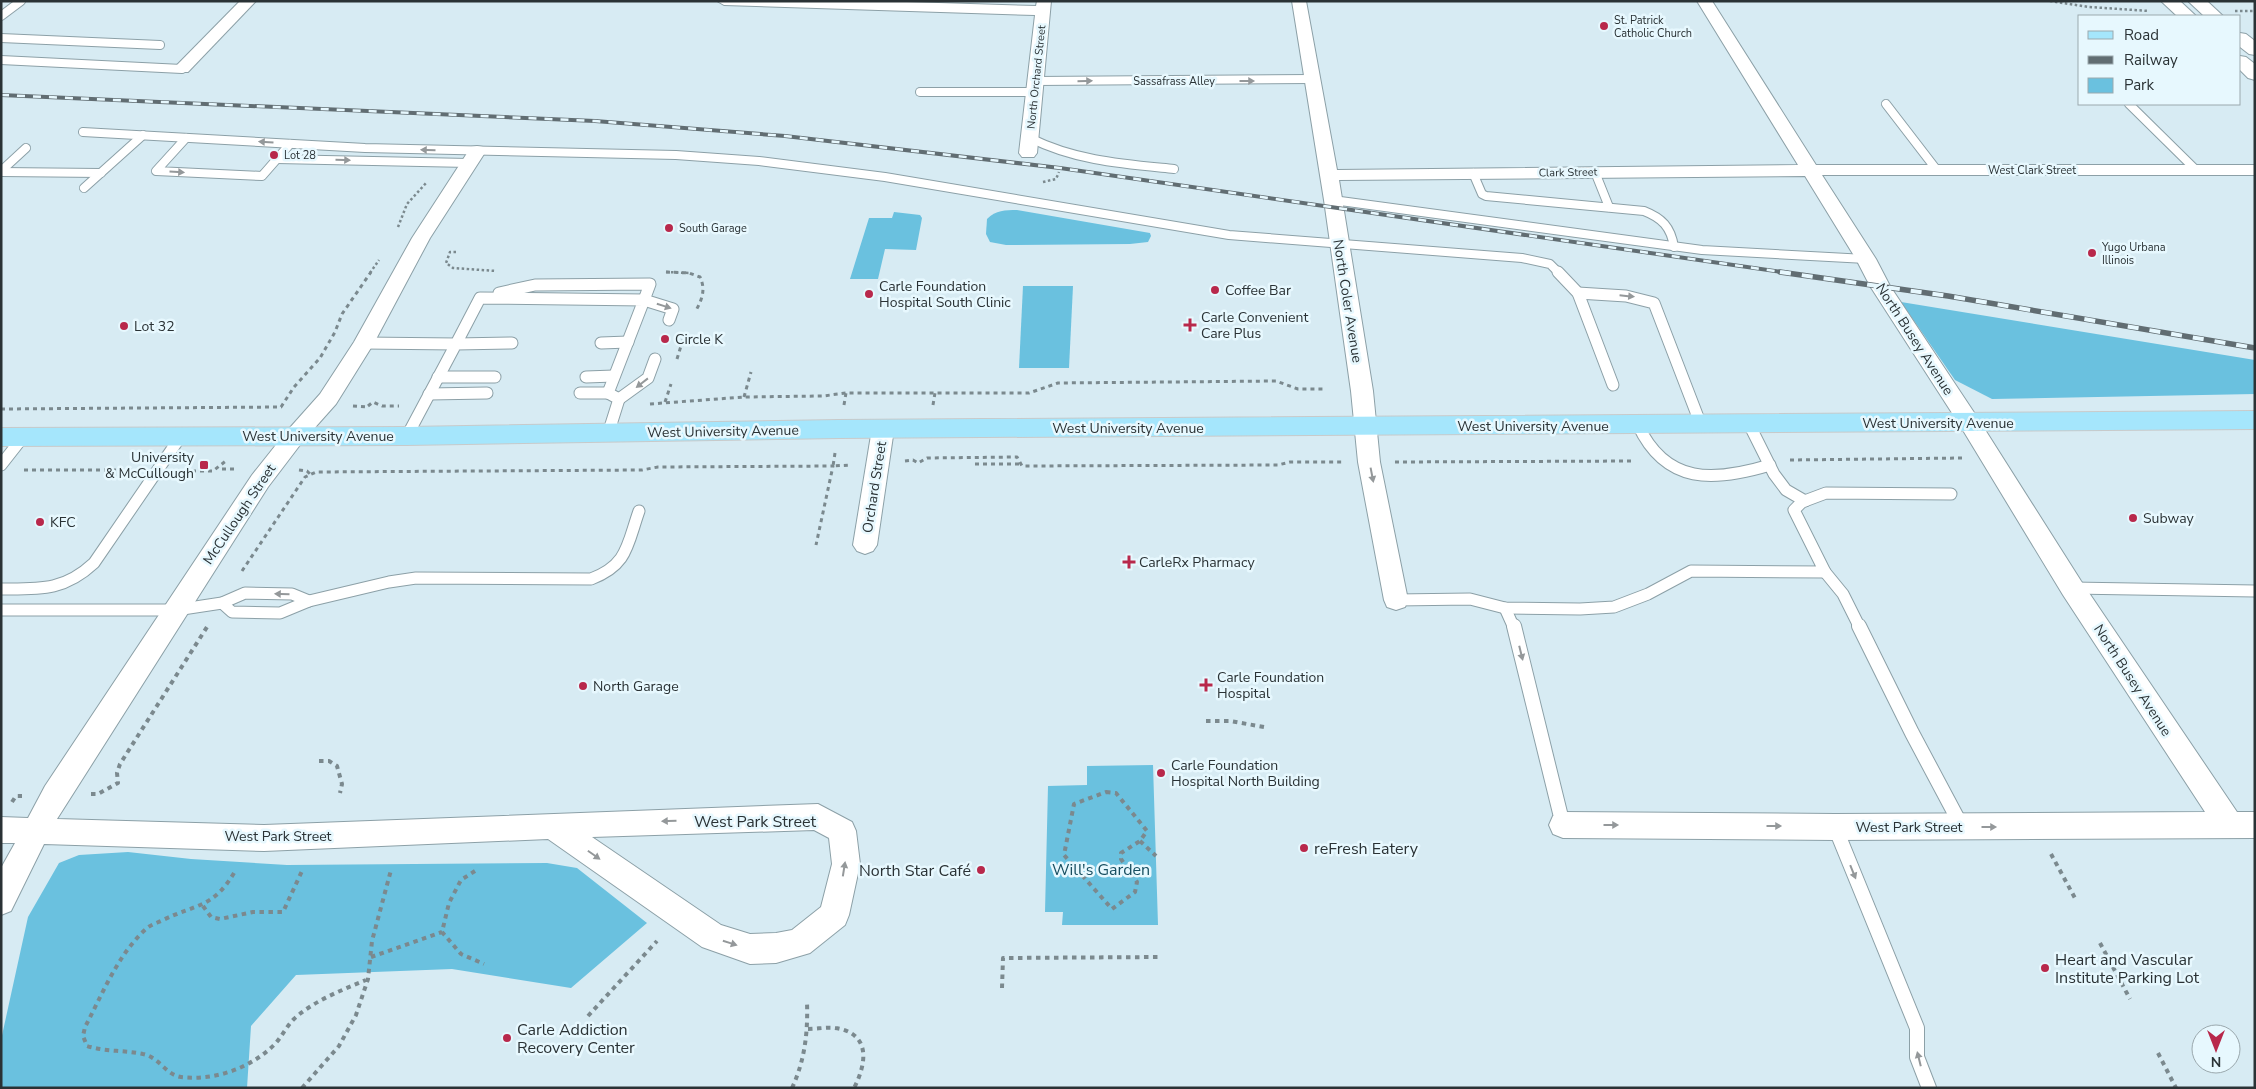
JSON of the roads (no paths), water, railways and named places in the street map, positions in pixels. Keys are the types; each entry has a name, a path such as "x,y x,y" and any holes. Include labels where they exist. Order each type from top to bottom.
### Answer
{"main road":[{"path":"2169,1 2186,15"},
{"path":"2196,1 2213,15"},
{"path":"2241,39 2255,50"},
{"path":"2241,62 2255,74"},
{"name":"West University Avenue","path":"12,437 407,436 883,429 1638,426 2255,420"}],"street":[{"path":"182,70 249,1"},
{"path":"724,1 1043,6"},
{"name":"North Coler Avenue","path":"1298,1 1333,200 1362,391 1364,427 1396,600"},
{"name":"North Busey Avenue","path":"1704,1 1866,259 1880,286 1969,422 2072,588 2242,825"},
{"name":"North Orchard Street","path":"1029,145 1043,6"},
{"name":"McCullough Street","path":"1,901 36,830 63,783 260,481 295,436 328,399 364,343 421,238 473,157"},
{"name":"West Clark Street","path":"1809,170 2255,170"},
{"name":"Clark Street","path":"1328,175 1809,170"},
{"name":"Orchard Street","path":"865,545 883,429"},
{"name":"West Park Street","path":"1,830 264,838 654,822 818,817 842,831 846,864 834,915 799,943 776,948 750,949 713,937 554,827"},
{"name":"West Park Street","path":"1562,824 1835,827 2242,825"}],"lane":[{"path":"1,16 21,1"},
{"path":"1,38 160,44"},
{"path":"1,60 182,70"},
{"name":"Sassafrass Alley","path":"920,92 1312,79"},
{"path":"1886,104 1936,170"},
{"path":"2130,105 2196,170"},
{"path":"83,132 473,157"},
{"path":"84,188 143,135"},
{"path":"186,138 156,171 262,176 290,144"},
{"path":"1029,145 1046,147 1074,157 1174,170"},
{"path":"1,172 26,148"},
{"path":"277,159 676,155 759,161 868,174 1229,235 1492,254 1531,260 1550,264 1578,293 1613,384"},
{"path":"1,172 101,173"},
{"path":"1595,172 1609,207"},
{"path":"1473,173 1482,194 1486,196 1644,211 1660,216 1673,238 1674,247"},
{"path":"1333,200 1674,247 1866,259"},
{"path":"407,436 480,298 535,285 650,284 608,394"},
{"path":"1578,293 1624,295 1638,297 1654,303 1701,425"},
{"path":"480,298 644,300 673,309 669,320"},
{"path":"601,343 628,342"},
{"path":"364,343 512,344"},
{"path":"608,434 618,402 648,378 655,359"},
{"path":"586,377 614,376"},
{"path":"438,377 495,377"},
{"path":"429,394 487,394"},
{"path":"580,394 608,394 618,402"},
{"path":"1749,424 1770,465 1786,490 1805,501"},
{"path":"1638,426 1644,441 1655,454 1678,470 1710,475 1747,473 1770,465"},
{"path":"1,589 56,588 78,578 94,563 181,436"},
{"path":"1,465 12,437"},
{"path":"1951,494 1826,494 1805,501 1794,510 1825,572 1843,594 1912,733 1962,827"},
{"path":"222,603 232,612 280,613 309,601 389,582 416,578 591,579 607,573 621,561 638,510"},
{"path":"1396,600 1470,599 1505,608 1580,609 1614,607 1648,594 1690,571 1825,572"},
{"path":"2072,588 2255,591"},
{"path":"1,610 176,610 222,603 245,593 292,594 309,601"},
{"path":"1505,608 1517,634 1562,824"},
{"path":"1835,827 1917,1028 1917,1057 1930,1088"}],"railway":[{"path":"1,95 595,121 785,136 1060,168 1789,273"},
{"path":"1780,272 1948,296 2255,348"}],"place":[{"name":"St. Patrick Catholic Church","path":"1604,26"},
{"name":"Lot 28","path":"274,155"},
{"name":"South Garage","path":"669,228"},
{"name":"Yugo Urbana Illinois","path":"2092,253"},
{"name":"Coffee Bar","path":"1215,290"},
{"name":"Carle Foundation Hospital South Clinic","path":"869,294"},
{"name":"Carle Convenient Care Plus","path":"1190,325"},
{"name":"Lot 32","path":"124,326"},
{"name":"Circle K","path":"665,339"},
{"name":"University & McCullough","path":"204,465"},
{"name":"Subway","path":"2133,518"},
{"name":"KFC","path":"40,522"},
{"name":"CarleRx Pharmacy","path":"1129,562"},
{"name":"Carle Foundation Hospital","path":"1206,685"},
{"name":"North Garage","path":"583,686"},
{"name":"Carle Foundation Hospital North Building","path":"1161,773"},
{"name":"reFresh Eatery","path":"1304,848"},
{"name":"North Star Café","path":"981,870"},
{"name":"Heart and Vascular Institute Parking Lot","path":"2045,968"},
{"name":"Carle Addiction Recovery Center","path":"507,1038"}],"park label":[{"name":"Will's Garden","path":"1101,869"}]}
